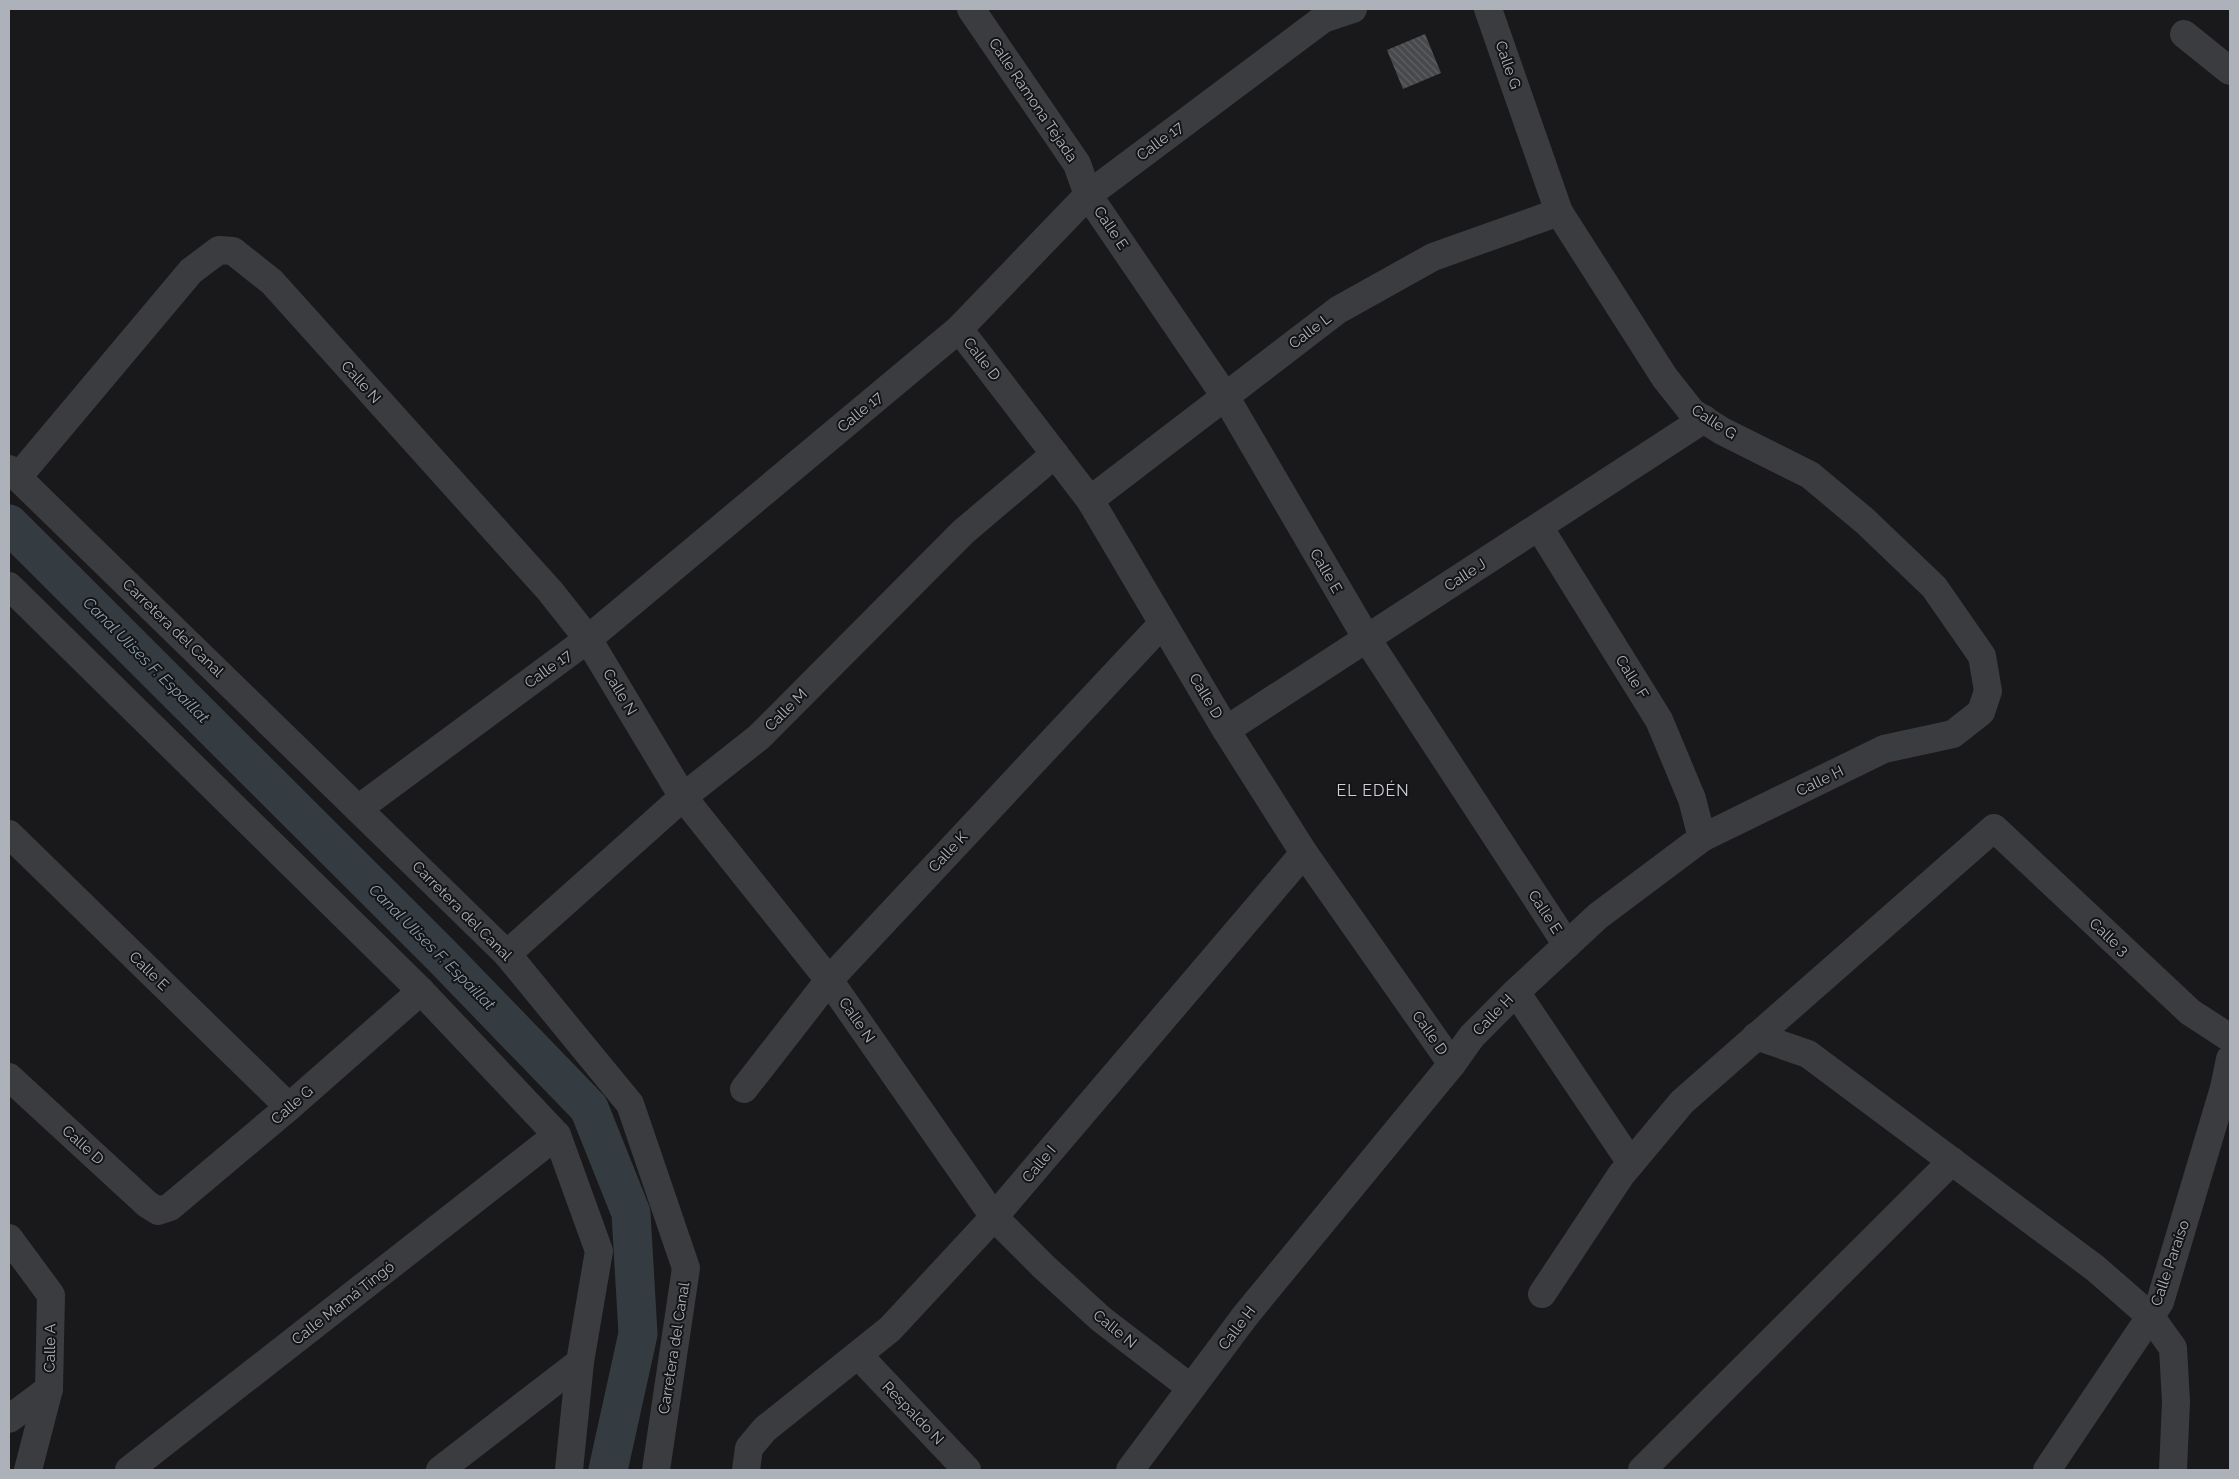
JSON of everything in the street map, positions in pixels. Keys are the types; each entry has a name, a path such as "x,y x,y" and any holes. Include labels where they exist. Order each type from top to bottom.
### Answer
{"street":[{"name":"Calle Ramona Tejada","path":"971,9 1077,164 1088,194"},
{"name":"Calle 17","path":"358,809 588,639 959,329 1088,194 1318,14 1353,9"},
{"name":"Calle G","path":"1488,9 1558,212 1665,378 1692,412 1810,475 1865,521 1934,587 1982,656 1988,691 1981,712"},
{"path":"2184,34 2230,70"},
{"name":"Calle E","path":"1088,194 1225,396 1366,639 1567,945"},
{"name":"Calle L","path":"1090,500 1338,310 1424,262 1558,212"},
{"name":"Calle N","path":"13,473 191,271 219,250 232,251 272,282 550,591 588,639 683,797 829,980 994,1217 1044,1267 1102,1319 1191,1388"},
{"name":"Calle D","path":"959,329 1090,500 1226,730 1304,853 1452,1064"},
{"name":"Calle J","path":"1226,730 1704,419"},
{"name":"Calle M","path":"507,954 683,797 759,737 963,532 1055,454"},
{"name":"Carretera del Canal","path":"13,473 507,954 630,1104 686,1268 656,1470"},
{"name":"Calle F","path":"1539,527 1659,720 1692,799 1702,838"},
{"path":"9,586 421,991 556,1135 599,1251 580,1362 569,1470"},
{"name":"Calle K","path":"744,1089 829,980 1162,624"},
{"name":"Calle H","path":"1130,1470 1245,1316 1452,1064 1472,1036 1516,992 1598,916 1702,838 1884,749 1953,734 1981,712"},
{"name":"Calle 3","path":"1756,1036 1994,828 2190,1012 2230,1038"},
{"name":"Calle E","path":"9,834 289,1108"},
{"name":"Calle I","path":"747,1459 765,1429 859,1356 890,1329 994,1217 1304,853"},
{"name":"Calle G","path":"158,1211 170,1207 289,1108 421,991"},
{"path":"1516,992 1631,1163"},
{"path":"1542,1294 1621,1175 1682,1102 1756,1036 1808,1054 2095,1268 2150,1316 2173,1348 2176,1402 2173,1470"},
{"name":"Calle Paraíso","path":"2047,1470 2160,1302 2224,1088 2230,1059"},
{"name":"Calle D","path":"9,1077 158,1211"},
{"name":"Calle Mamá Tingó","path":"129,1470 556,1135"},
{"path":"1642,1470 1952,1161"},
{"name":"Calle A","path":"9,1238 51,1296 49,1389 28,1470"},
{"name":"Respaldo N","path":"859,1356 968,1470"},
{"path":"440,1470 580,1362"},
{"path":"9,1420 49,1389"}],"building":[{"path":"1425,34 1441,73 1403,89 1387,50"}],"waterway":[{"name":"Canal Ulises F. Espaillat","path":"9,524 441,955 589,1108 631,1213 638,1334 608,1470"}],"district":[{"name":"EL EDÉN","path":"1373,790"}]}
